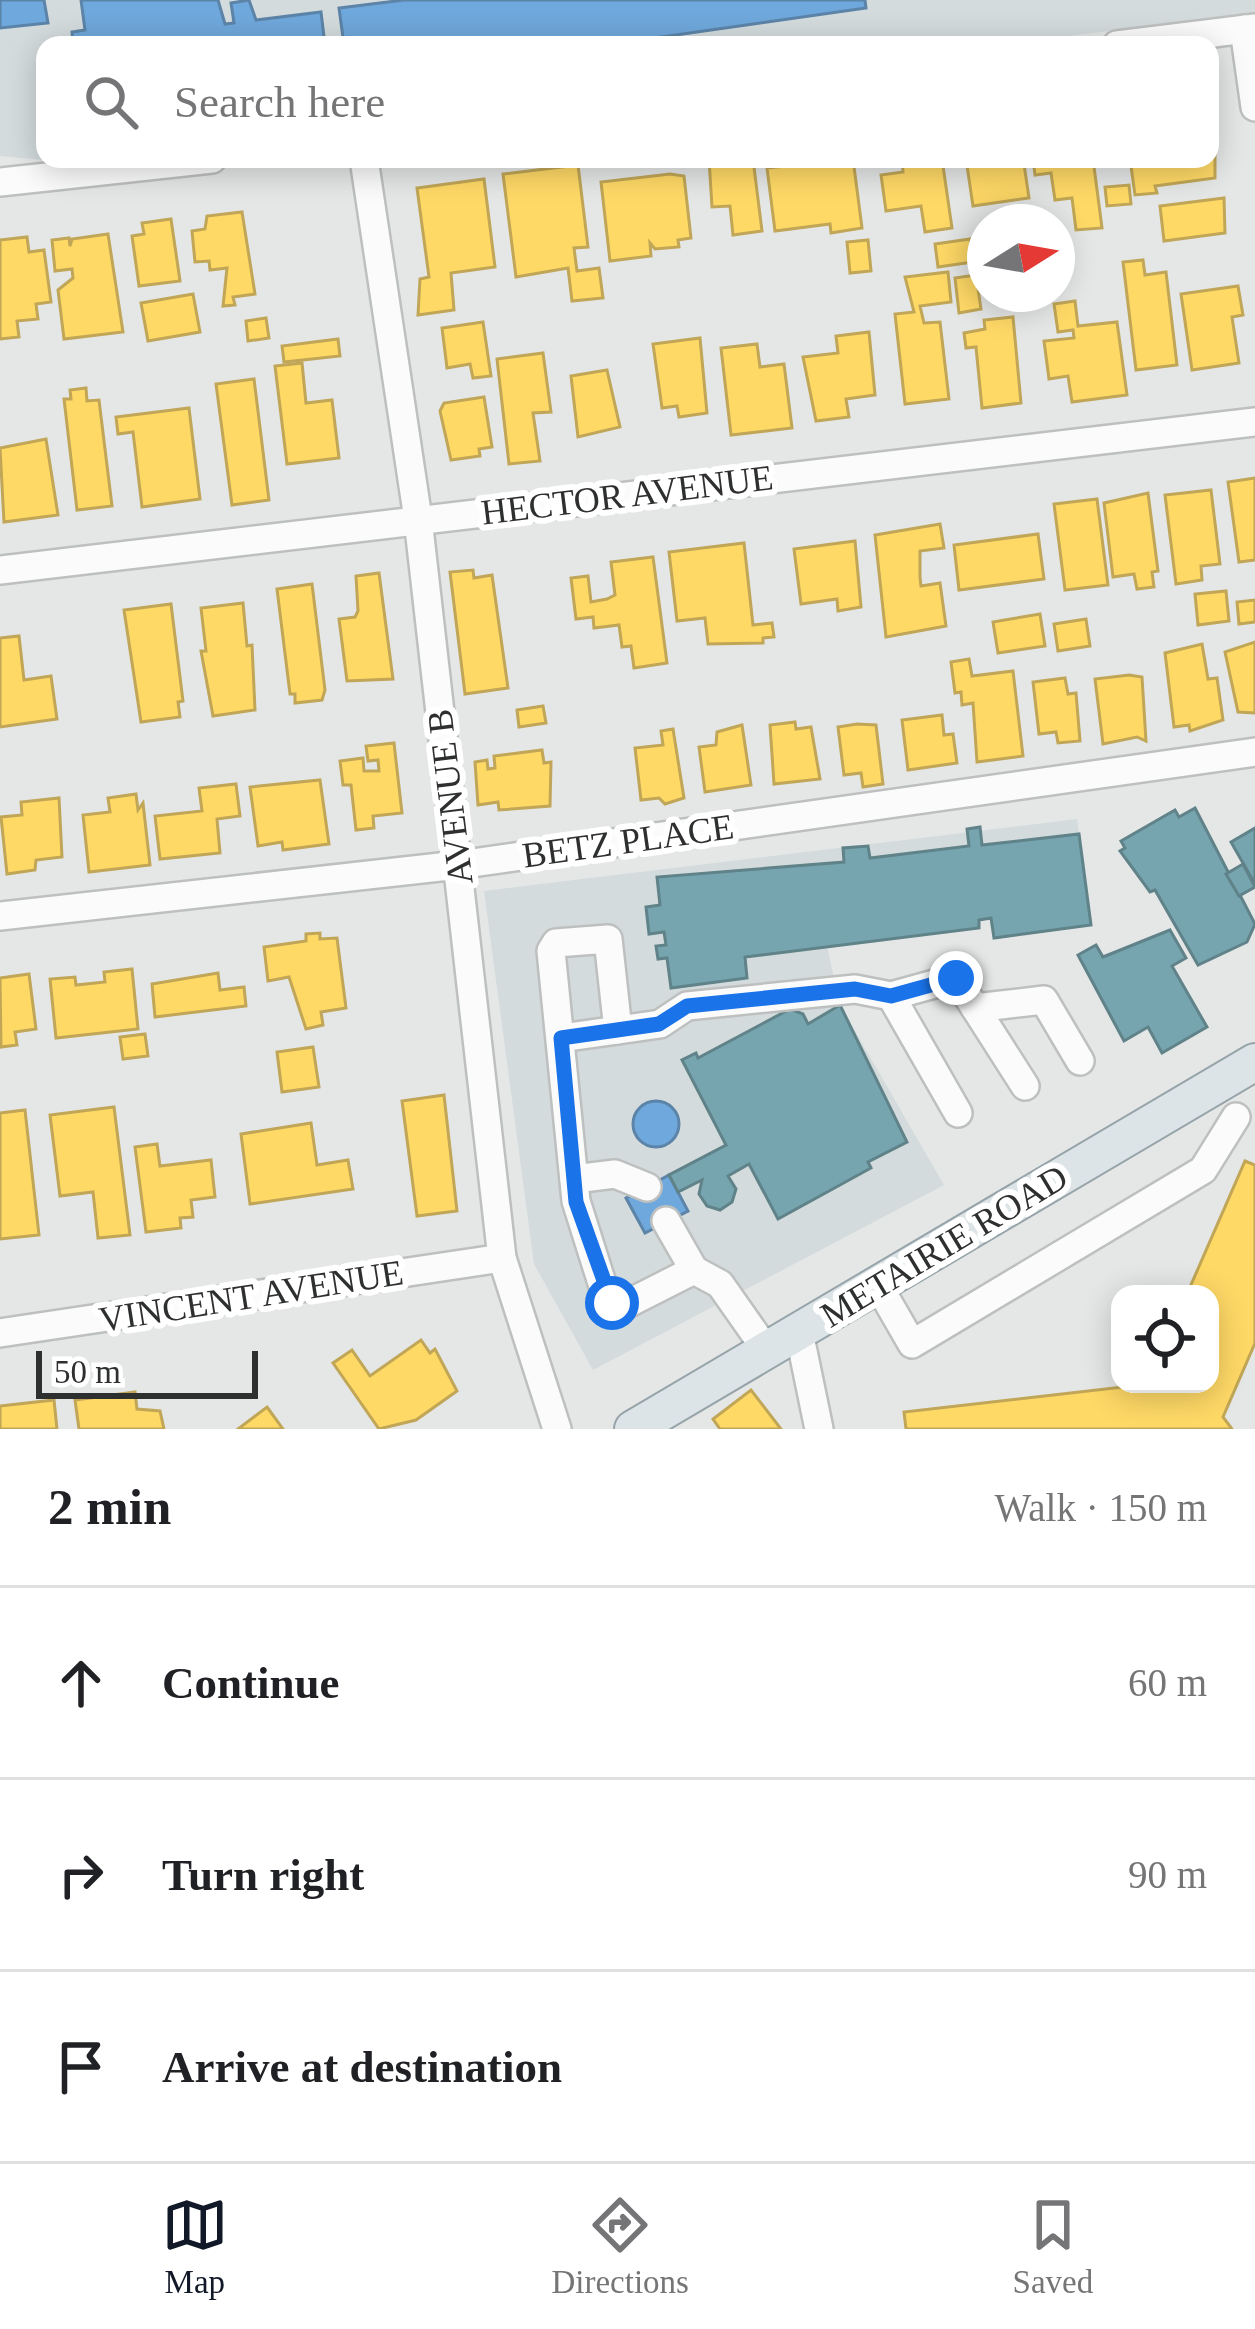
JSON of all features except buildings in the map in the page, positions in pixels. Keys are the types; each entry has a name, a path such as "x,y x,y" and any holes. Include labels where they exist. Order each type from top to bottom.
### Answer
{"main road":[{"name":"METAIRIE ROAD","path":"633,1429 1255,1062"}],"street":[{"path":"1192,36 1250,29 1255,106"},
{"path":"0,182 129,168"},
{"name":"AVENUE B","path":"365,168 418,519 502,1258 557,1429"},
{"name":"HECTOR AVENUE","path":"0,570 1255,422"},
{"name":"BETZ PLACE","path":"0,916 458,866 1255,752"},
{"path":"618,1030 611,944 603,937 553,946 576,1202 612,1303 628,1303 694,1270"},
{"path":"561,1038 659,1024 687,1006 855,989 891,996 956,978 1025,1086"},
{"path":"891,996 958,1113"},
{"path":"975,1008 1044,1000 1079,1061"},
{"path":"878,1285 912,1344 1202,1170 1246,1121 1219,1083"},
{"path":"574,1179 615,1174 647,1187"},
{"path":"666,1221 694,1270 720,1284 783,1342 819,1429"},
{"name":"VINCENT AVENUE","path":"0,1333 502,1258"}],"shaded area":[{"path":"0,0 1255,0 1255,13 1068,36 36,36 36,159 0,156"},
{"path":"1077,819 1091,925 994,938 991,919 980,920 979,928 827,946 840,1005 944,1185 593,1370 534,1264 484,891"}],"route":[{"path":"612,1303 576,1202 561,1038 659,1024 687,1006 855,989 891,996 956,978"}]}
